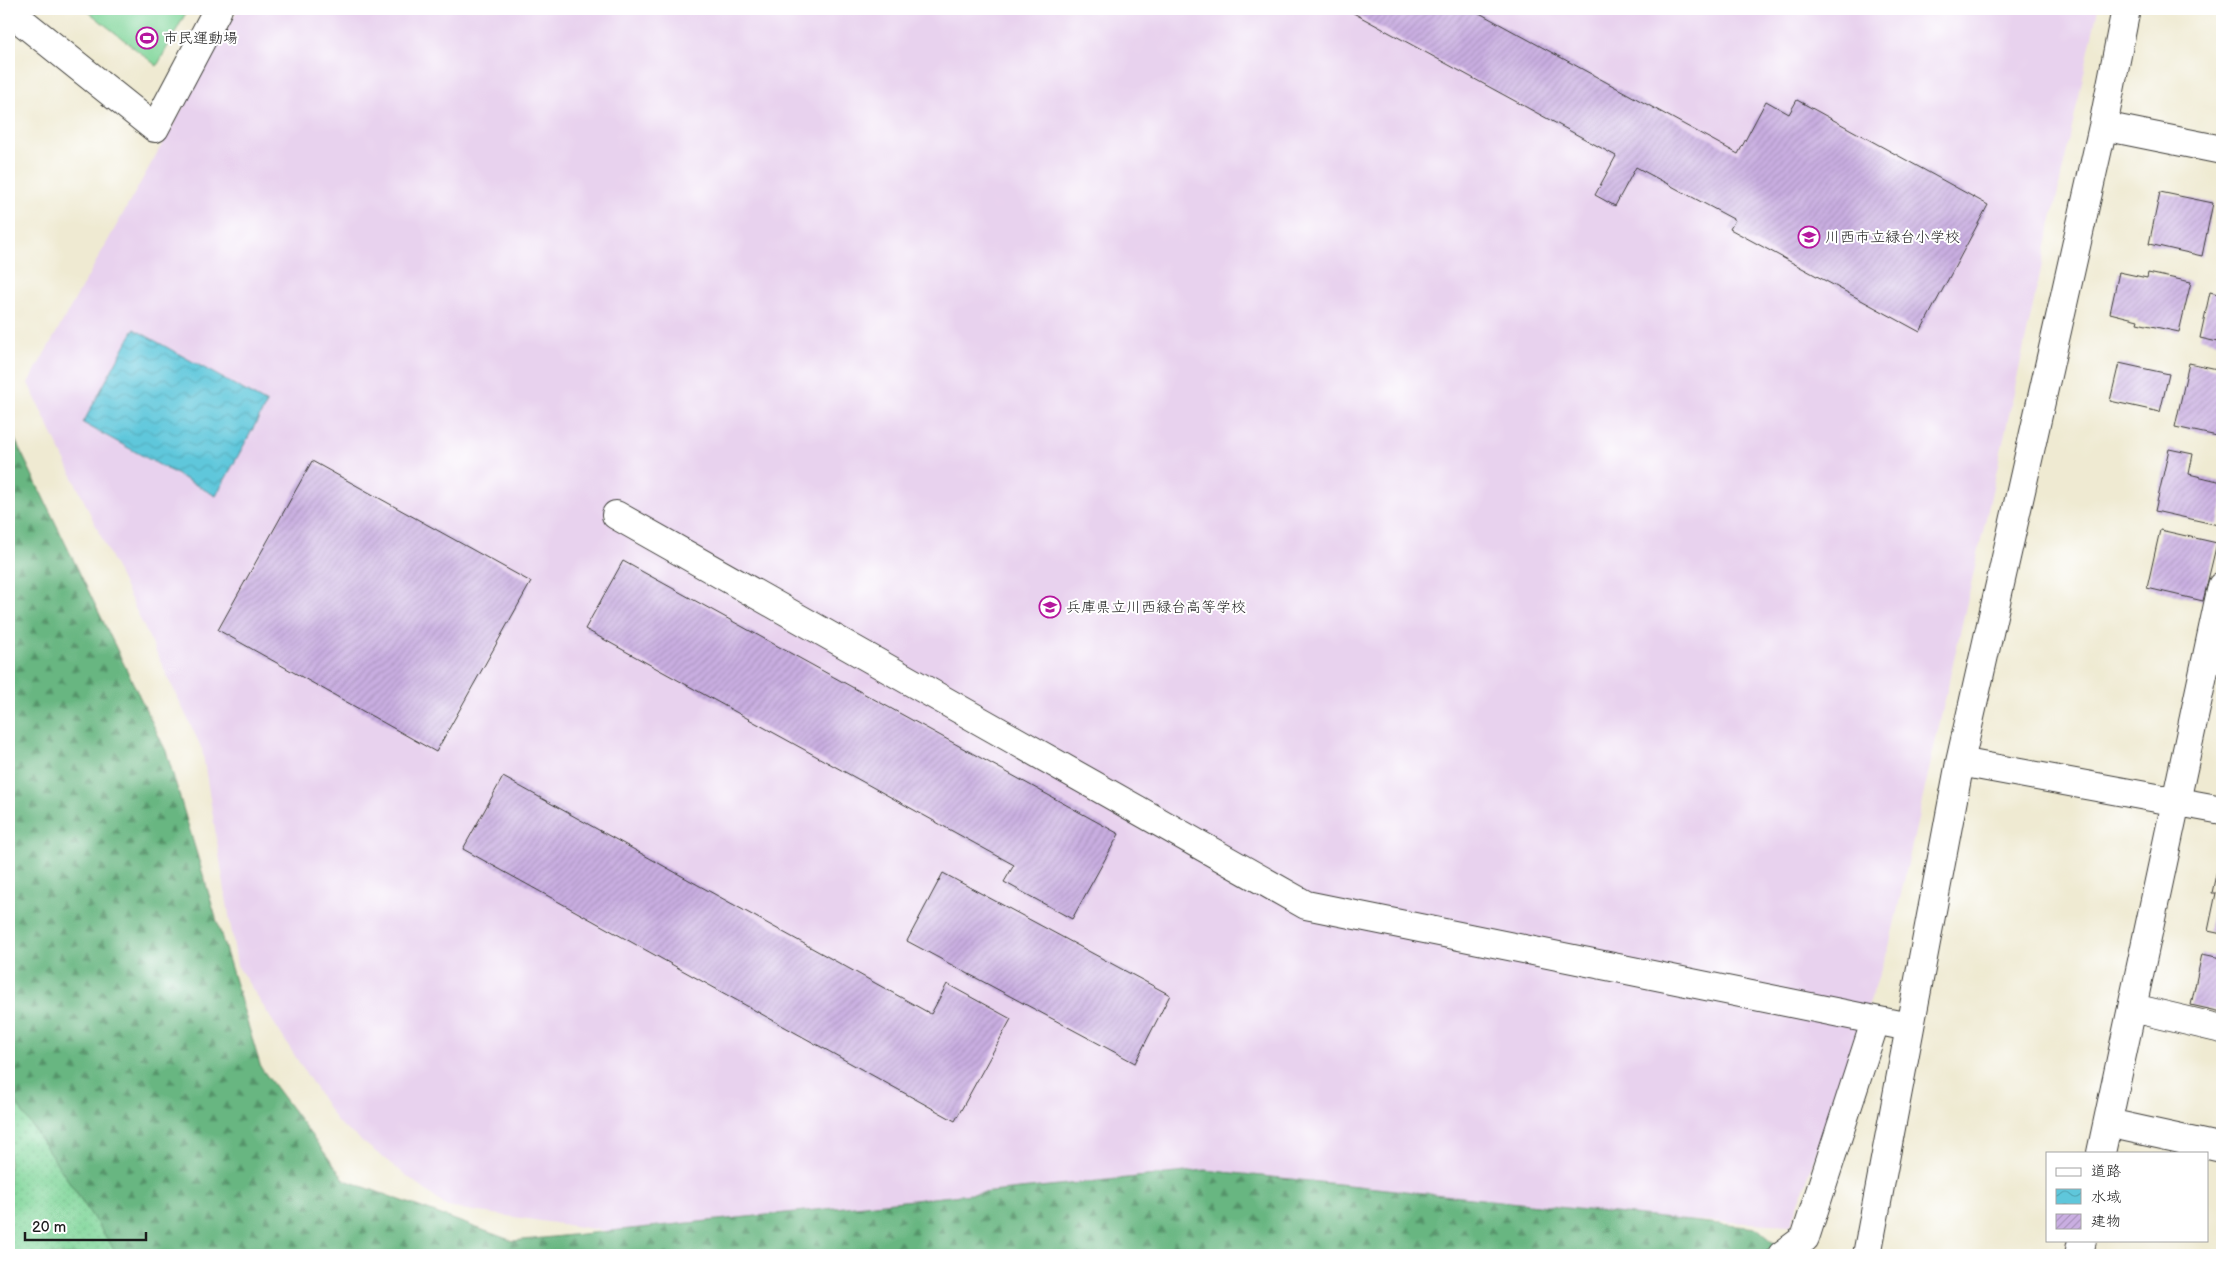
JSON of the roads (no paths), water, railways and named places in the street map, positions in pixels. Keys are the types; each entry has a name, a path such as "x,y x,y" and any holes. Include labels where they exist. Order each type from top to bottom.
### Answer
{"street":[{"path":"9,11 155,128 218,9"},
{"path":"1868,1255 1960,762 2103,126 2126,9"},
{"path":"2103,126 2222,150"},
{"path":"616,516 1306,905 1875,1022 1910,1027"},
{"path":"2102,1152 2176,800 2221,602"},
{"path":"1960,762 2176,800 2222,810"},
{"path":"2132,1008 2222,1029"},
{"path":"1782,1255 1805,1238 1875,1022"},
{"path":"2108,1123 2222,1148"},
{"path":"2079,1255 2082,1242"}],"water":[{"path":"134,329 267,403 216,496 83,423"}],"place":[{"name":"市民運動場","path":"147,38"},
{"name":"川西市立緑台小学校","path":"1809,237"},
{"name":"兵庫県立川西緑台高等学校","path":"1050,607"}]}
